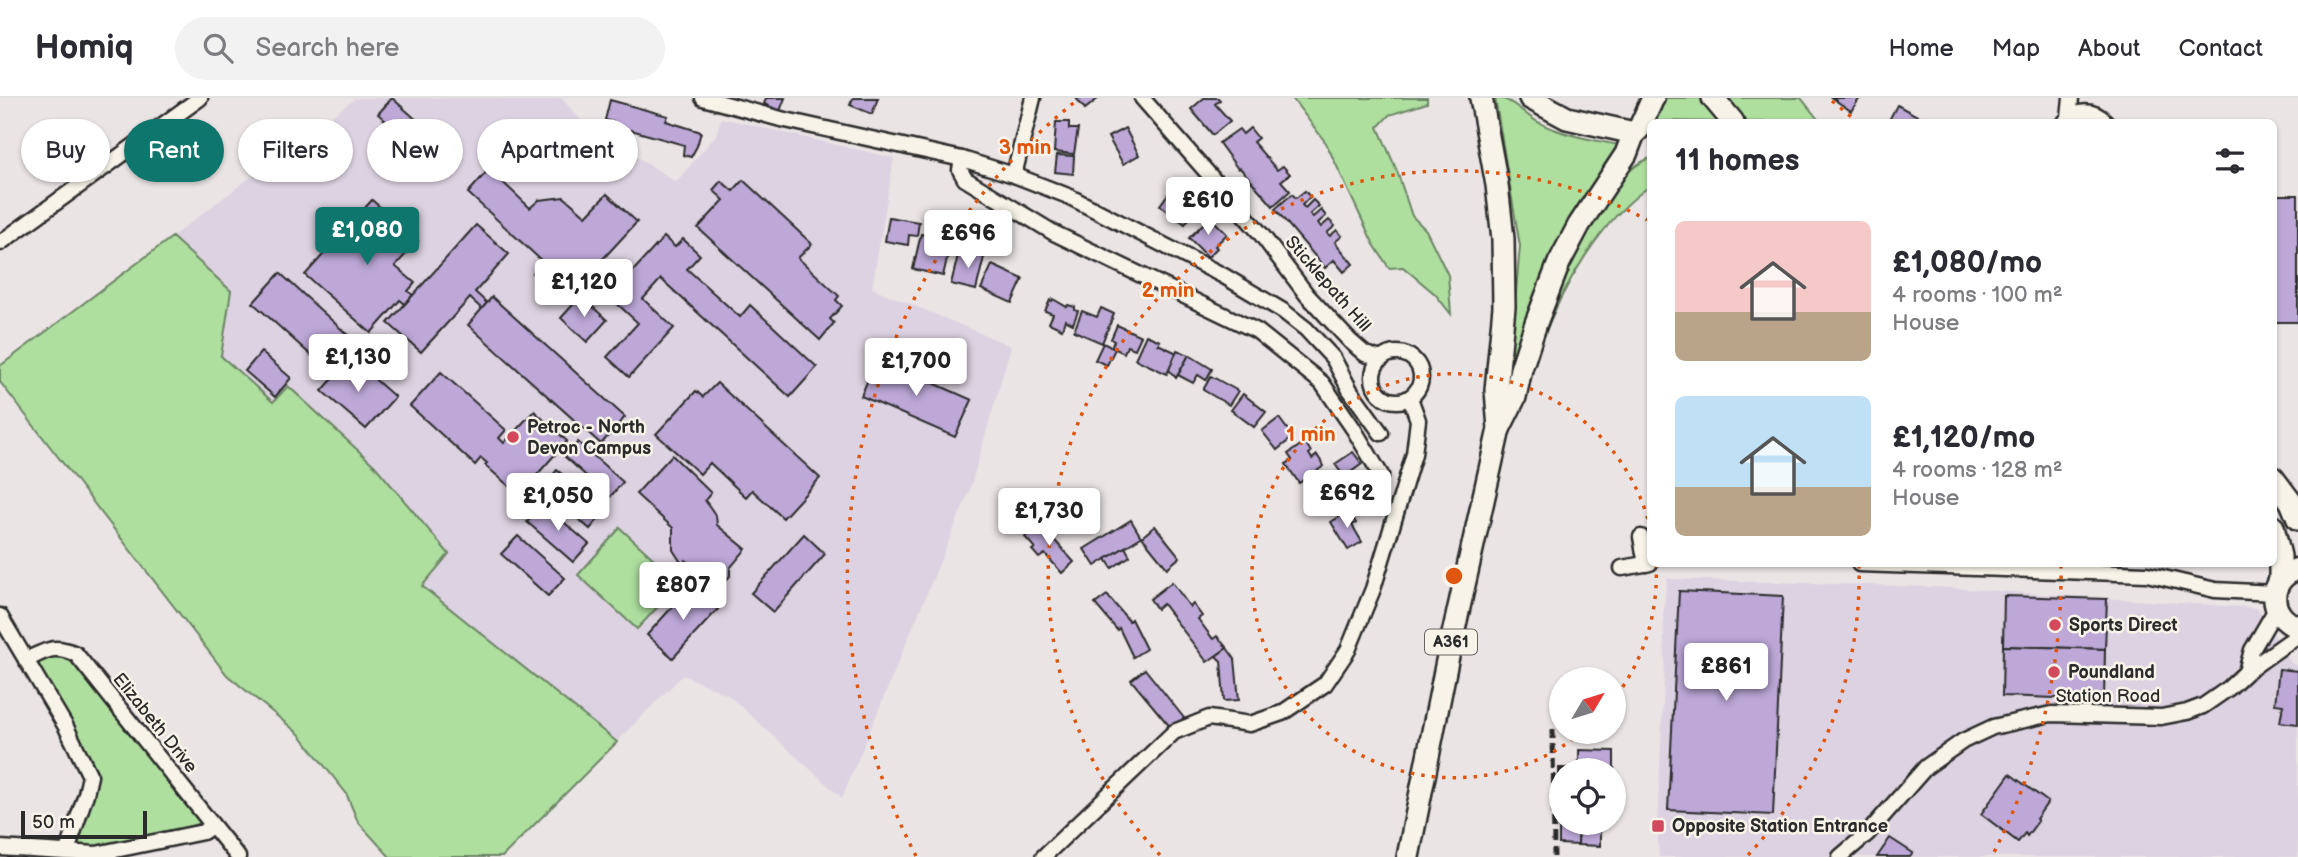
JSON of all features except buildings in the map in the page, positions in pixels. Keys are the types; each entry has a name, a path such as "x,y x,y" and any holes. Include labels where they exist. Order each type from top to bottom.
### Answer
{"main road":[{"name":"A361","path":"1480,98 1497,185 1503,239 1504,307 1496,390 1499,429"},
{"path":"1530,98 1567,118 1641,132 1653,98"},
{"path":"1713,98 1730,119"},
{"name":"A361","path":"1408,857 1447,661 1499,429 1515,397 1535,323 1559,263 1579,225 1641,132"},
{"path":"2277,483 2291,502 2298,519"},
{"path":"2277,544 2282,587 2281,618 2298,627"}],"street":[{"path":"2,238 200,98"},
{"path":"703,98 781,119 962,159 1068,196 1224,276 1306,329 1333,358 1350,390 1381,433"},
{"path":"1014,175 1033,98"},
{"name":"Sticklepath Hill","path":"1142,98 1254,226 1307,295 1365,354 1381,359"},
{"path":"2067,119 2071,98"},
{"path":"2092,98 2101,119"},
{"path":"2069,119 2083,112 2101,119"},
{"path":"962,159 960,170 965,179 1054,233 1258,331 1322,383 1381,475"},
{"path":"1397,353 1414,360 1419,367 1421,378 1419,386 1410,398 1390,400 1377,391 1373,376 1381,359 1397,353"},
{"path":"1043,857 1174,732 1209,718 1250,724 1282,713 1325,684 1348,650 1373,589 1414,454 1418,420 1410,398"},
{"path":"1641,537 1647,560"},
{"path":"1622,568 1647,564"},
{"path":"1963,567 2130,573 2165,571 2180,583 2215,590 2282,587"},
{"name":"Station Road","path":"2246,672 2252,650 2282,587"},
{"path":"0,616 66,727 90,776 67,851"},
{"name":"Station Road","path":"1840,857 1868,833 1926,767 1963,741 2024,719 2051,714 2151,718 2187,712 2211,701 2298,635"},
{"name":"Elizabeth Drive","path":"26,660 50,649 62,648 76,654 238,857"},
{"path":"0,848 96,854 203,832 212,826"}],"shaded area":[{"name":"Petroc - North Devon Campus","path":"356,98 561,98 580,119 477,119 477,182 638,182 638,157 676,182 716,135 721,118 894,158 872,288 1011,346 969,492 842,798 728,695 683,675 502,857 390,857 358,822 346,793 299,734 227,675 0,382 0,366 244,182 353,182 353,119 328,119"},
{"path":"1667,579 1934,587 2257,608 2292,664 2298,665 2298,857 1659,857 1657,826 1665,662 1663,615"}],"green space":[{"path":"1292,98 1427,98 1427,103 1389,115 1378,127 1412,216 1426,230 1448,275 1451,314 1435,294 1403,267 1389,268 1373,243 1326,143"},
{"path":"1495,98 1513,103 1538,122 1557,130 1619,145 1567,224 1527,315 1514,366 1510,360 1520,246"},
{"path":"1666,98 1703,98 1719,119 1657,119"},
{"path":"1726,98 1801,98 1818,119 1744,119"},
{"path":"1647,160 1647,188 1616,217 1585,256 1560,299 1542,342 1536,341 1582,238 1597,211 1631,169"},
{"path":"172,237 231,291 221,356 273,402 288,386 375,466 449,554 422,586 617,742 502,857 390,857 358,822 346,793 299,734 227,675 0,382 0,366"},
{"path":"620,528 680,583 637,629 578,575"},
{"path":"53,655 69,658 201,824 94,848 78,844 96,780 38,663"}],"railway":[{"path":"1553,744 1554,857"}],"place":[{"name":"Petroc - North Devon Campus","path":"513,437"},
{"name":"Sports Direct","path":"2055,625"},
{"name":"Poundland","path":"2054,672"},
{"name":"Opposite Station Entrance","path":"1658,826"}]}
